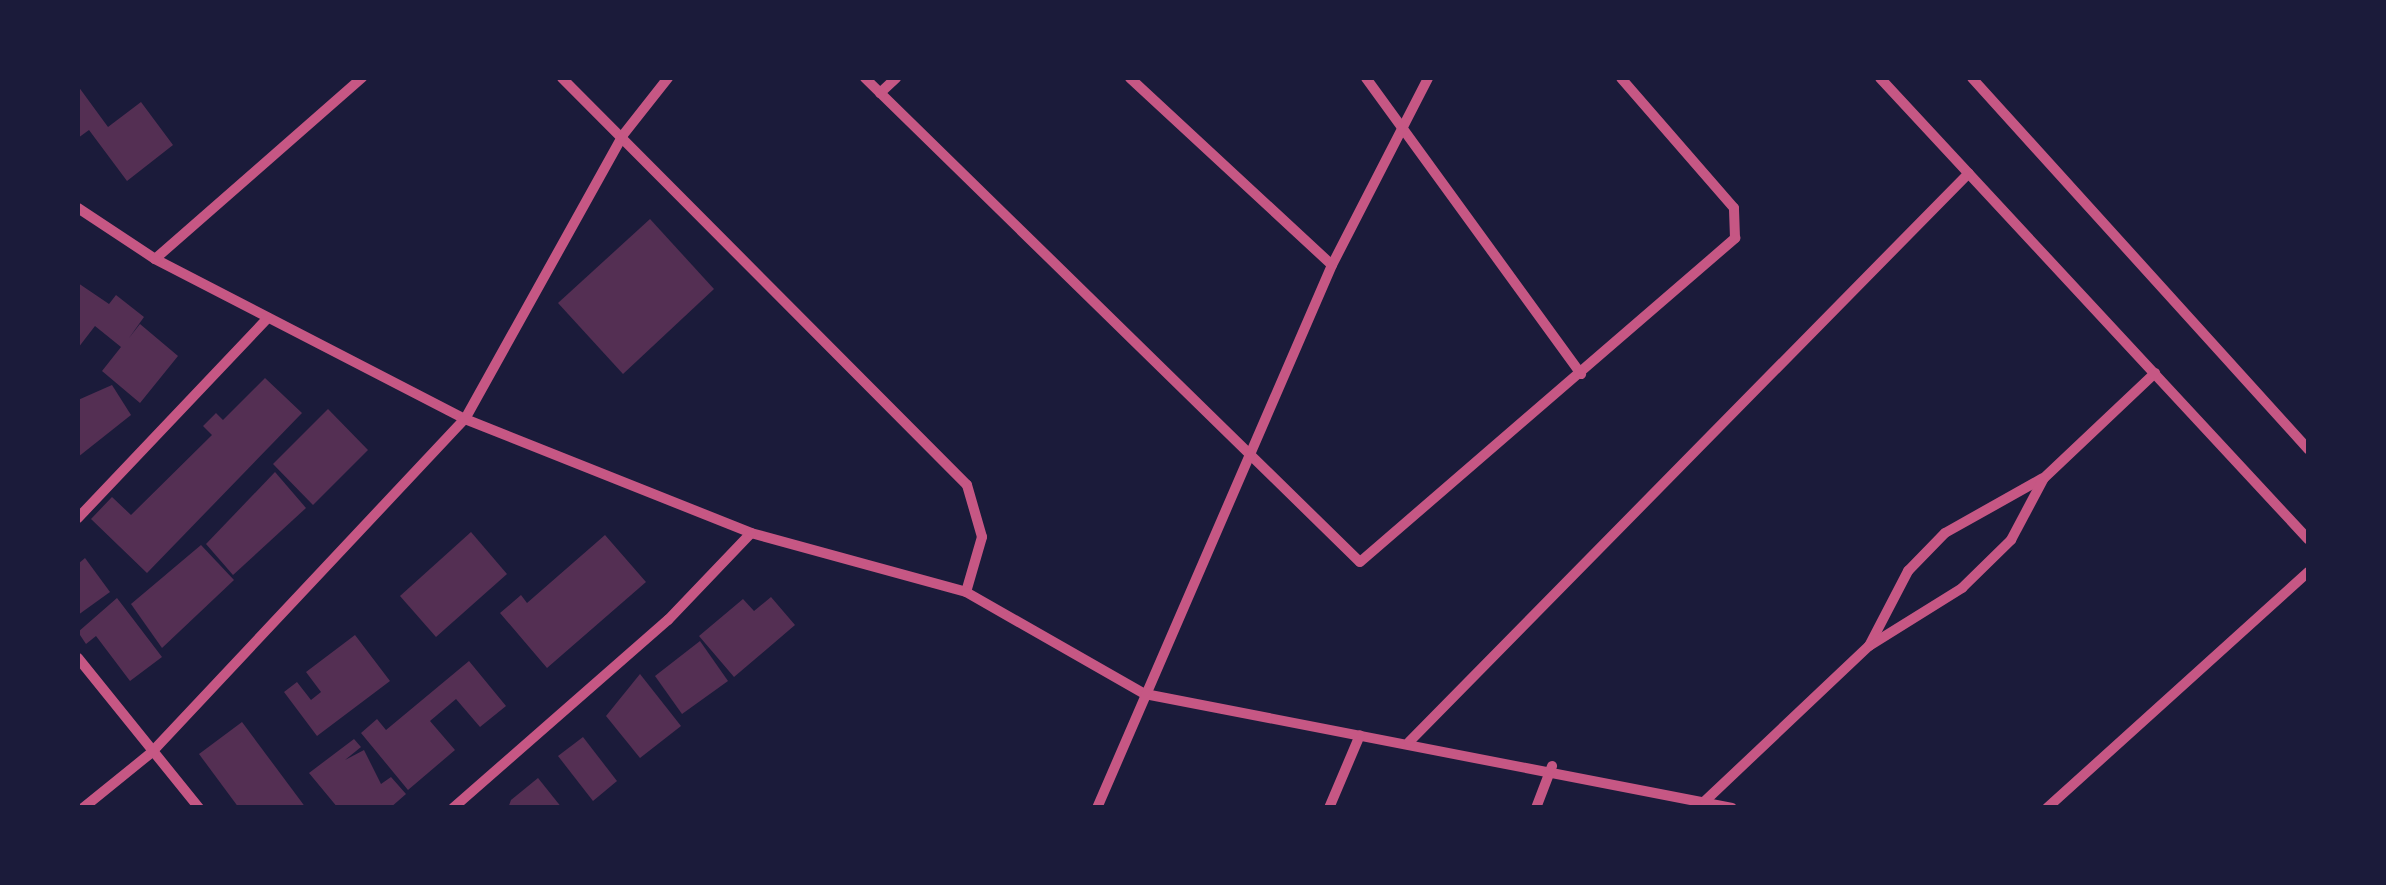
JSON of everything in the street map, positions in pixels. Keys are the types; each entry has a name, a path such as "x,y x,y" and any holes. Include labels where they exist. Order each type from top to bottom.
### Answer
{"street":[{"path":"155,259 362,78"},
{"path":"562,78 624,135 968,485 982,537 966,592"},
{"path":"83,808 152,753 465,419 624,135 668,78"},
{"path":"865,78 1360,562 1722,254 1740,225 1621,78"},
{"path":"880,93 896,78"},
{"path":"1130,78 1332,265"},
{"path":"1366,78 1582,374"},
{"path":"1097,808 1332,265 1400,122 1428,78"},
{"path":"1880,78 2308,539"},
{"path":"1889,87 1899,78"},
{"path":"1972,78 2308,448"},
{"path":"1409,742 1969,174"},
{"path":"78,208 155,259 465,419 751,533 966,592 1145,694 1552,766 1732,808"},
{"path":"78,518 268,318"},
{"path":"1868,646 1908,571 1945,534 2044,478 2155,374"},
{"path":"1705,801 1868,646 1962,588 2011,540 2044,478"},
{"path":"453,808 668,620 751,533"},
{"path":"2048,808 2308,572"},
{"path":"78,658 199,808"},
{"path":"1329,808 1360,735"},
{"path":"1536,808 1552,766"}],"building":[{"path":"78,86 108,127 141,102 173,145 127,181 89,130 78,138"},
{"path":"650,219 714,289 623,374 558,303"},
{"path":"78,283 109,304 116,295 144,317 129,338 140,324 178,356 140,403 102,371 121,347 95,326 78,348"},
{"path":"265,378 302,413 147,573 91,519 112,497 131,515 212,435 203,426 216,413 223,420"},
{"path":"112,385 131,415 78,457 78,400"},
{"path":"328,409 368,450 313,505 273,464"},
{"path":"275,472 306,508 233,575 206,544"},
{"path":"471,532 507,574 436,637 400,596"},
{"path":"605,535 646,582 547,668 500,613 521,595 527,603"},
{"path":"201,545 234,580 162,648 131,604"},
{"path":"85,558 110,592 78,615 78,564"},
{"path":"771,597 795,625 734,677 699,636 743,599 754,611"},
{"path":"117,598 162,657 130,681 96,636 86,644 78,632"},
{"path":"355,635 390,681 317,736 284,692 297,682 311,700 321,692 306,672"},
{"path":"700,641 728,681 682,714 655,676"},
{"path":"469,661 506,706 480,727 456,699 430,721 455,750 408,790 361,733 377,719 386,730"},
{"path":"640,674 681,726 640,758 606,716"},
{"path":"242,722 306,808 239,808 199,754"},
{"path":"583,737 617,781 593,801 558,756"},
{"path":"354,739 361,747 345,760 364,750 381,784 391,777 406,794 390,808 338,808 309,773"},
{"path":"538,778 562,808 508,808 511,800"}]}
